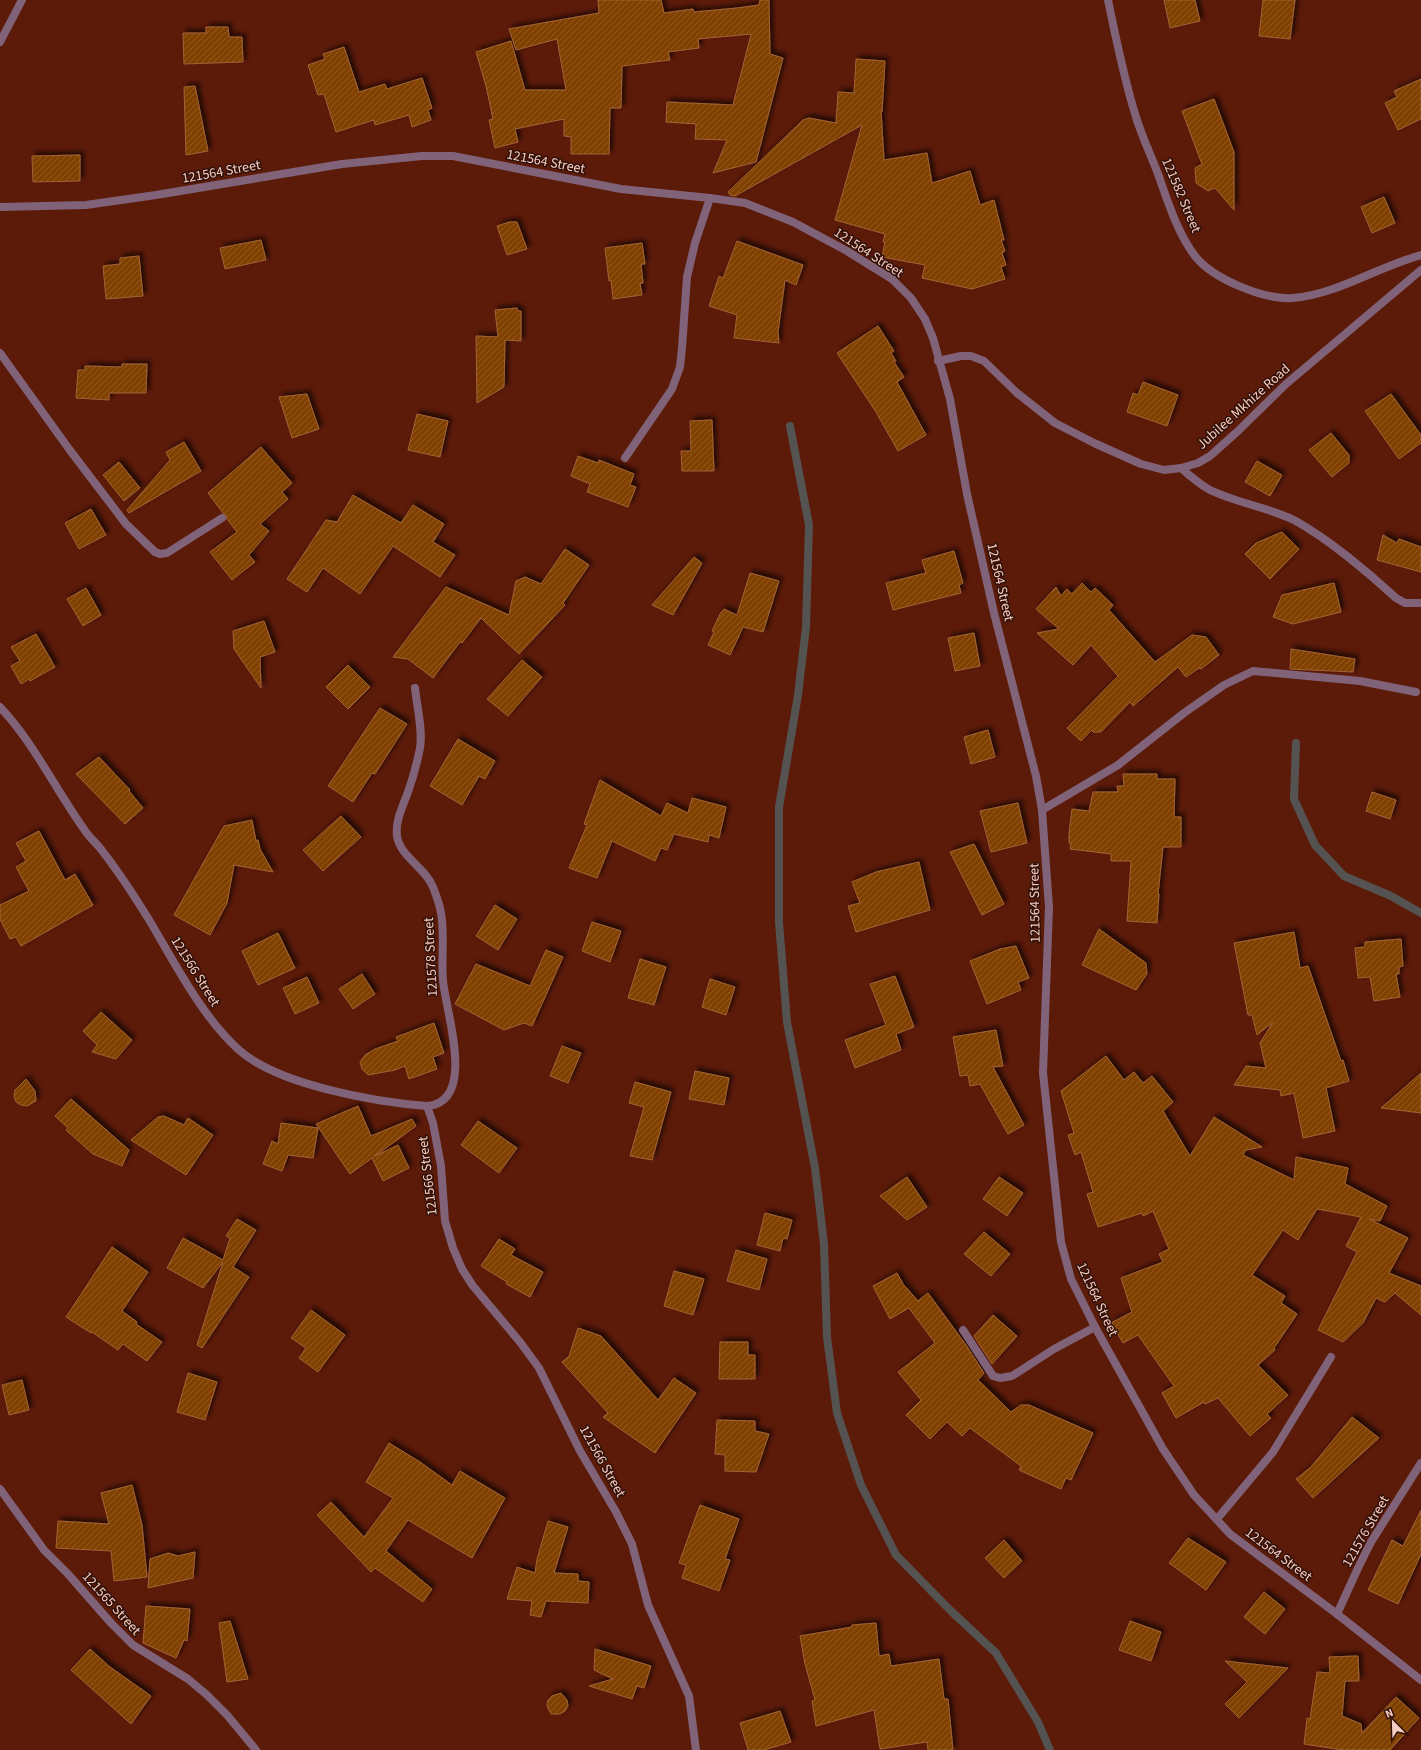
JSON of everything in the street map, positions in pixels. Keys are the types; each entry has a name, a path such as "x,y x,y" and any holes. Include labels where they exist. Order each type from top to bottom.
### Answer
{"street":[{"path":"0,42 22,0"},
{"name":"121582 Street","path":"1108,0 1122,66 1136,118 1174,218 1195,256 1211,271 1235,283 1263,294 1290,298 1319,294 1407,259 1421,255"},
{"name":"121564 Street","path":"0,208 86,205 156,196 342,164 428,156 461,158 621,189 710,198 745,204 792,222 847,250 892,280 911,298 925,319 933,338 938,361 950,400 967,494 994,613 1036,776 1042,810 1049,907 1043,1073 1053,1179 1061,1242 1071,1279 1095,1327 1163,1449 1194,1495 1236,1538 1337,1614 1421,1680"},
{"path":"625,458 672,389 680,367 687,277 695,243 710,198"},
{"name":"Jubilee Mkhize Road","path":"938,361 961,356 971,356 984,361 1017,393 1055,423 1094,443 1141,464 1164,470 1181,468 1198,463 1210,456 1238,432 1286,384 1421,270"},
{"path":"0,353 69,449 126,524 149,548 160,554 167,553 222,518"},
{"path":"1181,468 1198,482 1211,490 1269,509 1294,521 1326,541 1396,598 1404,603 1421,603"},
{"path":"1042,810 1118,765 1178,717 1224,685 1253,671 1360,681 1416,692"},
{"name":"121578 Street","path":"415,688 421,735 420,748 409,791 396,825 397,837 402,847 430,880 441,913 443,981 456,1061 455,1076 450,1091 444,1099 436,1105 427,1106"},
{"name":"121566 Street","path":"0,707 42,761 86,833 100,848 120,875 205,1011 240,1051 265,1067 293,1079 363,1098 427,1106 433,1123 441,1166 445,1221 453,1248 462,1269 473,1286 520,1342 539,1368 580,1451 616,1512 632,1544 648,1605 689,1696 696,1750"},
{"path":"963,1330 993,1376 1000,1378 1012,1376 1054,1349 1095,1327"},
{"path":"1217,1519 1273,1452 1331,1357"},
{"name":"121576 Street","path":"1337,1614 1358,1566 1371,1542 1421,1463"},
{"name":"121565 Street","path":"0,1489 44,1550 133,1645 188,1679 207,1695 227,1715 256,1750"}],"building":[{"path":"598,0 661,0 664,13 693,9 694,12 737,8 759,5 760,0 769,0 770,54 783,58 756,162 713,173 727,140 695,139 696,124 666,122 667,102 733,105 751,34 698,39 699,48 668,52 670,60 622,66 621,108 610,108 609,154 571,154 571,137 564,136 564,119 515,129 518,142 495,148 489,120 493,119 486,86 476,52 511,41 525,90 566,90 557,39 516,50 509,29 599,13"},
{"path":"1164,0 1195,0 1200,21 1170,28"},
{"path":"1263,0 1295,0 1290,39 1259,36"},
{"path":"206,27 228,27 229,37 242,37 243,62 184,64 183,33 206,33"},
{"path":"344,47 359,92 385,84 387,89 422,78 432,108 428,110 431,120 412,127 409,115 375,125 374,120 336,132 324,94 318,95 308,65 325,59 323,54"},
{"path":"856,59 885,61 882,112 881,111 884,160 927,153 932,183 970,171 980,205 994,200 1004,240 1001,240 1005,251 1002,253 1006,265 1001,267 1005,279 972,289 922,278 925,265 882,257 885,234 835,220 862,125 735,196 730,195 728,192 803,120 809,118 836,123 838,92 854,93"},
{"path":"1421,79 1421,119 1398,130 1385,103 1397,97 1394,91"},
{"path":"195,86 208,151 186,155 184,87"},
{"path":"1214,99 1234,152 1234,210 1215,188 1208,191 1196,183 1195,168 1202,164 1182,111"},
{"path":"80,155 80,181 33,182 32,156"},
{"path":"1384,197 1395,223 1372,233 1361,207"},
{"path":"509,222 517,222 527,249 507,255 497,226"},
{"path":"261,240 266,260 225,269 220,248"},
{"path":"737,241 803,265 796,285 785,280 778,332 779,343 734,338 737,315 709,306 719,276 723,278"},
{"path":"642,243 645,264 641,264 643,283 640,283 642,295 613,299 605,248"},
{"path":"139,256 143,296 106,299 103,266 120,264 120,258"},
{"path":"517,308 518,311 521,311 521,341 505,340 504,387 477,403 476,336 498,337 495,310"},
{"path":"878,326 894,351 891,353 896,361 894,362 904,377 897,382 926,435 898,451 876,412 837,353"},
{"path":"122,364 147,364 146,393 109,393 109,400 76,398 78,370 85,370 85,366 122,367"},
{"path":"1143,382 1178,395 1167,426 1127,412 1133,393 1138,395"},
{"path":"307,394 319,429 292,438 279,397"},
{"path":"1391,394 1421,435 1421,443 1399,459 1365,411"},
{"path":"417,414 448,421 440,457 408,450"},
{"path":"712,420 714,471 682,471 681,451 691,451 690,421"},
{"path":"1331,433 1349,455 1349,463 1332,477 1309,450"},
{"path":"184,442 201,471 129,513 127,510 170,460 166,452"},
{"path":"261,447 292,483 282,492 288,499 260,524 269,531 249,555 255,562 232,580 210,552 237,532 227,519 226,515 208,493"},
{"path":"578,456 598,463 599,460 634,474 630,485 636,487 628,507 587,492 590,484 571,476"},
{"path":"1257,461 1282,475 1270,496 1245,482"},
{"path":"119,462 140,488 124,501 103,475"},
{"path":"353,495 401,523 413,505 444,524 433,542 455,555 440,577 393,546 360,594 323,568 307,592 287,579 326,520 337,522"},
{"path":"91,509 106,535 79,549 65,523"},
{"path":"1282,532 1299,549 1270,579 1245,554 1256,543"},
{"path":"1383,535 1397,543 1399,539 1421,547 1421,572 1377,560"},
{"path":"565,549 589,565 563,603 565,605 519,654 481,618 462,643 460,642 433,678 408,659 393,657 446,587 509,615 516,581 525,577 541,584"},
{"path":"954,551 963,583 959,585 961,593 893,610 886,583 926,573 922,560"},
{"path":"694,557 702,563 673,615 652,605"},
{"path":"750,573 779,581 763,632 743,627 730,655 708,645 714,632 712,631 721,612 724,609 737,615"},
{"path":"1082,583 1091,592 1095,588 1113,605 1109,610 1155,662 1192,635 1206,637 1219,655 1201,669 1199,668 1186,677 1178,667 1133,706 1130,702 1101,732 1093,732 1092,730 1081,741 1067,728 1118,676 1091,645 1073,665 1037,633 1059,629 1036,609 1056,587 1061,596 1067,589 1072,594"},
{"path":"1334,583 1341,612 1293,624 1273,617 1282,595"},
{"path":"86,588 101,615 83,626 67,599"},
{"path":"264,621 275,652 260,657 261,688 234,649 233,631"},
{"path":"974,633 980,666 955,671 948,638"},
{"path":"36,634 55,667 30,681 29,679 21,684 11,666 20,661 11,647"},
{"path":"1291,649 1355,659 1353,672 1290,669"},
{"path":"522,660 542,677 508,716 487,699"},
{"path":"348,665 370,687 348,709 326,687"},
{"path":"380,708 407,724 375,774 372,773 353,802 328,786"},
{"path":"988,730 995,757 971,764 964,737"},
{"path":"458,739 495,761 485,779 479,776 462,805 430,786"},
{"path":"99,757 130,790 129,791 143,808 125,824 76,774"},
{"path":"1123,774 1157,774 1157,779 1175,779 1174,817 1181,817 1181,847 1163,847 1158,894 1157,923 1127,921 1131,861 1111,861 1111,854 1070,849 1071,843 1069,843 1069,834 1072,809 1089,811 1093,792 1118,792 1117,786 1124,786"},
{"path":"600,780 661,816 667,803 688,813 692,798 726,807 719,838 709,835 708,842 674,834 667,850 661,848 655,861 612,841 597,878 569,868 587,825 584,824"},
{"path":"1372,792 1396,800 1390,819 1366,811"},
{"path":"1018,803 1027,843 991,852 980,811"},
{"path":"341,816 361,837 323,871 303,850"},
{"path":"252,820 256,841 258,840 260,849 273,872 234,865 227,903 210,935 174,915 224,826"},
{"path":"39,831 65,880 75,874 93,905 21,946 16,937 10,939 0,919 0,905 29,891 16,867 26,861 16,843"},
{"path":"974,844 1004,904 982,915 950,852"},
{"path":"919,862 930,910 856,932 848,906 860,903 852,882 876,872"},
{"path":"495,905 517,919 498,950 476,936"},
{"path":"592,922 621,931 610,962 582,951"},
{"path":"1099,929 1146,963 1147,974 1136,990 1082,965"},
{"path":"1294,932 1300,968 1308,966 1341,1061 1343,1060 1349,1081 1326,1088 1335,1131 1303,1138 1294,1093 1281,1096 1280,1090 1234,1085 1246,1066 1266,1068 1260,1043 1273,1022 1257,1035 1252,1015 1248,1015 1234,943"},
{"path":"278,933 295,968 258,985 242,951"},
{"path":"1401,939 1403,966 1399,967 1399,974 1396,974 1400,997 1374,1001 1370,977 1358,978 1355,948 1365,947 1365,942"},
{"path":"1016,946 1029,978 1018,982 1021,990 987,1004 970,961 1000,949"},
{"path":"546,950 563,957 532,1026 524,1023 504,1030 455,1004 476,964 530,986"},
{"path":"640,959 666,967 654,1005 628,998"},
{"path":"362,974 375,994 353,1009 339,989"},
{"path":"895,976 914,1027 896,1034 901,1050 855,1068 845,1040 886,1025 870,984"},
{"path":"307,977 319,1003 295,1014 283,988"},
{"path":"710,979 735,987 726,1015 702,1007"},
{"path":"101,1012 132,1040 116,1059 92,1052 97,1045 83,1031"},
{"path":"434,1023 444,1053 433,1057 437,1069 409,1079 405,1066 395,1070 368,1075 362,1069 360,1062 365,1055 375,1049 398,1041 396,1037"},
{"path":"996,1030 1003,1066 993,1067 1024,1125 1008,1134 980,1084 970,1086 968,1075 960,1076 953,1037"},
{"path":"562,1046 581,1053 568,1083 550,1076"},
{"path":"1106,1056 1124,1080 1134,1072 1143,1083 1152,1076 1173,1102 1163,1111 1190,1156 1214,1117 1262,1147 1246,1150 1243,1155 1294,1180 1296,1157 1348,1168 1345,1184 1387,1206 1380,1221 1369,1219 1408,1238 1389,1273 1421,1286 1421,1315 1395,1293 1385,1302 1376,1298 1363,1323 1343,1342 1318,1330 1357,1252 1346,1246 1361,1217 1317,1209 1298,1240 1283,1230 1252,1275 1285,1296 1281,1303 1297,1314 1274,1348 1275,1350 1258,1365 1288,1395 1267,1414 1271,1418 1250,1436 1218,1398 1205,1404 1204,1402 1176,1418 1162,1393 1174,1386 1138,1335 1123,1343 1111,1323 1132,1312 1121,1278 1163,1262 1159,1254 1169,1249 1153,1211 1143,1216 1142,1213 1098,1227 1087,1194 1093,1192 1081,1152 1075,1155 1068,1135 1074,1133 1061,1091"},
{"path":"695,1071 729,1078 724,1105 689,1099"},
{"path":"1421,1073 1421,1113 1381,1108"},
{"path":"26,1079 35,1091 36,1101 27,1106 16,1102 14,1096 15,1090"},
{"path":"635,1082 671,1092 652,1160 630,1156 644,1107 629,1103"},
{"path":"71,1099 129,1150 122,1166 93,1154 66,1130 68,1128 55,1116"},
{"path":"358,1106 371,1136 412,1119 416,1126 375,1156 398,1145 409,1168 383,1181 372,1158 350,1174 316,1124"},
{"path":"164,1116 184,1125 188,1118 213,1135 186,1175 131,1140 158,1117"},
{"path":"478,1121 517,1148 499,1173 461,1145"},
{"path":"281,1123 318,1128 313,1158 288,1155 282,1171 263,1164 272,1141 278,1144"},
{"path":"907,1177 927,1207 907,1220 880,1196"},
{"path":"999,1177 1023,1193 1007,1216 983,1199"},
{"path":"765,1213 792,1220 787,1239 783,1238 780,1251 757,1245"},
{"path":"237,1219 256,1230 233,1267 249,1277 202,1348 197,1345 223,1262 203,1288 167,1268 183,1238 223,1260 230,1238 226,1236"},
{"path":"984,1232 1010,1254 991,1276 964,1254"},
{"path":"499,1239 515,1249 511,1255 543,1272 530,1297 506,1284 507,1282 481,1266"},
{"path":"112,1247 148,1272 122,1311 137,1322 136,1324 162,1342 147,1361 123,1344 118,1350 92,1332 91,1333 66,1317"},
{"path":"736,1250 767,1259 759,1290 727,1281"},
{"path":"674,1271 704,1279 693,1315 664,1306"},
{"path":"897,1273 903,1284 918,1301 928,1293 966,1345 984,1373 978,1380 1011,1412 1021,1405 1029,1405 1093,1433 1071,1480 1066,1478 1061,1489 1019,1470 1021,1466 970,1428 962,1436 947,1422 930,1439 906,1415 921,1400 898,1372 935,1343 909,1308 890,1319 873,1286"},
{"path":"311,1310 345,1335 318,1372 299,1358 306,1348 291,1338"},
{"path":"993,1315 1017,1336 992,1364 974,1336"},
{"path":"578,1328 601,1336 658,1400 674,1378 696,1393 655,1453 603,1417 608,1413 562,1362 569,1356"},
{"path":"720,1342 748,1342 748,1355 755,1355 755,1379 719,1379"},
{"path":"188,1373 217,1382 205,1420 177,1412"},
{"path":"22,1380 29,1410 9,1415 2,1385"},
{"path":"1352,1417 1379,1438 1313,1498 1296,1479 1311,1467"},
{"path":"717,1420 755,1421 755,1431 769,1434 756,1472 725,1471 725,1455 715,1454"},
{"path":"389,1443 420,1462 452,1485 460,1471 505,1498 472,1558 408,1520 386,1551 432,1589 423,1602 375,1568 371,1572 317,1515 331,1502 364,1537 393,1498 366,1482"},
{"path":"132,1485 142,1525 147,1577 114,1581 111,1551 56,1548 58,1521 109,1524 101,1493"},
{"path":"700,1505 739,1519 725,1559 730,1560 719,1591 682,1578 686,1565 679,1563"},
{"path":"1421,1510 1421,1554 1398,1604 1368,1590 1392,1540 1403,1546"},
{"path":"548,1521 568,1527 554,1573 578,1574 578,1581 589,1582 588,1603 546,1601 541,1617 530,1615 532,1601 507,1599 517,1567 535,1573 537,1559"},
{"path":"1188,1538 1226,1562 1206,1590 1169,1563"},
{"path":"1004,1540 1022,1561 1004,1578 985,1558"},
{"path":"195,1552 193,1578 148,1588 150,1559 168,1553 178,1556"},
{"path":"1264,1592 1285,1609 1265,1634 1244,1617"},
{"path":"146,1606 190,1609 187,1641 184,1640 176,1658 143,1643"},
{"path":"230,1621 248,1679 227,1682 219,1623"},
{"path":"1130,1621 1161,1632 1151,1661 1119,1650"},
{"path":"876,1623 879,1656 889,1654 891,1666 939,1659 944,1699 948,1699 953,1750 928,1750 927,1742 880,1749 874,1710 816,1726 812,1701 815,1700 805,1664 800,1636 852,1627 852,1625"},
{"path":"90,1649 110,1667 151,1696 131,1724 71,1670"},
{"path":"595,1649 651,1666 644,1688 637,1686 632,1699 589,1686 613,1679 594,1670"},
{"path":"1358,1656 1359,1681 1345,1681 1342,1716 1361,1724 1362,1733 1396,1697 1419,1718 1390,1750 1343,1750 1304,1744 1307,1718 1310,1719 1317,1672 1330,1673 1329,1657"},
{"path":"1225,1661 1288,1668 1239,1718 1225,1704 1247,1682"},
{"path":"561,1693 567,1700 568,1706 565,1711 560,1714 551,1714 547,1706 548,1700 552,1696"},
{"path":"780,1711 791,1742 764,1750 748,1750 740,1723"}],"waterway":[{"path":"790,426 809,525 806,627 798,695 779,807 779,922 787,1022 815,1168 824,1244 827,1337 837,1413 861,1485 896,1555 951,1611 996,1653 1038,1722 1050,1750"},
{"path":"1296,743 1294,799 1315,845 1344,876 1391,896 1421,913"}]}
